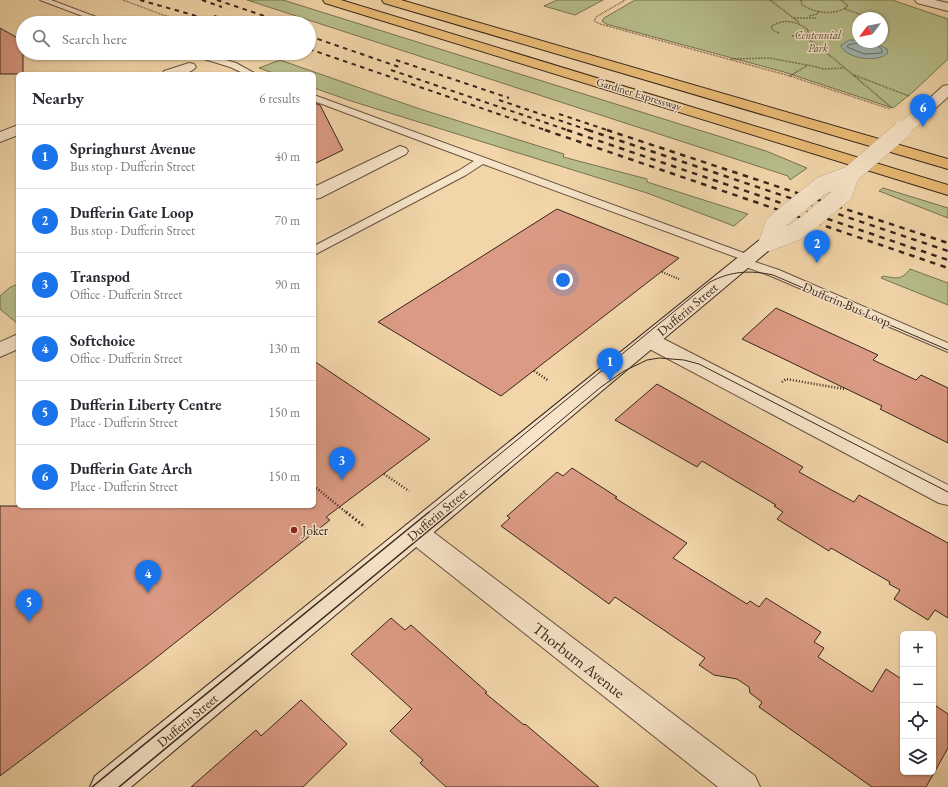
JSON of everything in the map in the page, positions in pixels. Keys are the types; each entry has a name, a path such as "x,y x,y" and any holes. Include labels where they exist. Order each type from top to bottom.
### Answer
{"highway":[{"name":"Gardiner Expressway","path":"330,0 948,190"},
{"name":"Gardiner Expressway","path":"388,0 948,164"}],"street":[{"path":"921,0 948,7"},
{"path":"175,72 189,67"},
{"name":"Dufferin Street","path":"106,787 768,242 795,232 808,223 844,193 850,174 947,92"},
{"path":"0,137 16,131"},
{"path":"316,193 400,151"},
{"path":"649,340 948,496"},
{"path":"0,350 16,342"},
{"name":"Thorburn Avenue","path":"415,532 744,787"}],"lane":[{"path":"44,0 89,16"},
{"path":"216,60 248,72"},
{"name":"Dufferin Bus Loop","path":"316,99 746,260 948,348"},
{"path":"316,250 482,160"}],"path":[{"path":"123,0 168,16"},
{"path":"625,0 596,17 594,21 600,24 790,76 896,111 803,35"},
{"path":"770,0 807,27 808,32 803,35 791,36"},
{"path":"801,0 802,4 806,7 819,11 834,12 845,10 852,12"},
{"path":"841,0 847,5 845,10"},
{"path":"807,17 816,14 819,11"},
{"path":"794,18 816,18"},
{"path":"779,33 771,29 774,23 788,22 803,25"},
{"path":"728,59 746,57 784,59 824,69 844,68"},
{"path":"790,76 808,65"},
{"path":"852,74 912,97"},
{"path":"662,272 679,279"},
{"path":"534,371 549,381"},
{"path":"776,386 786,379 844,390"},
{"path":"384,474 409,491"},
{"path":"316,488 365,527"}],"green space":[{"path":"247,0 283,0 766,151 807,168 790,180 788,176 316,22 316,16 296,16"},
{"path":"557,0 603,0 575,15 544,6"},
{"name":"Centennial Park","path":"635,0 892,0 948,19 948,59 914,91 893,108 784,72 606,24 602,21 604,18"},
{"path":"280,60 314,72 270,72 259,68"},
{"path":"316,73 420,109 564,154 563,157 647,179 647,182 748,214 734,226 647,193 351,101 316,89"},
{"path":"883,188 948,208 948,218 879,191"},
{"path":"910,269 948,283 948,305 881,278 883,276 898,278 907,273"},
{"path":"16,285 16,322 0,309 0,296 9,288"}],"water":[{"path":"849,40 852,40 852,48 885,48 888,53 877,58 870,59 856,57 841,47 841,45"}],"building":[{"path":"0,28 16,37 16,60 23,60 23,72 16,72 16,74 0,74"},
{"path":"316,104 320,105 343,150 316,163"},
{"path":"557,209 679,258 501,396 378,322"},
{"path":"776,308 878,355 873,360 916,380 921,375 948,388 948,443 880,409 882,406 742,339"},
{"path":"316,362 430,439 326,517 330,520 147,665 0,776 0,506 16,506 16,508 316,508"},
{"path":"657,384 803,467 799,472 826,487 854,502 859,495 948,543 948,618 935,610 928,620 894,599 900,590 889,584 890,582 831,548 829,551 777,519 783,512 774,506 776,505 702,461 697,467 615,420"},
{"path":"572,468 617,497 615,498 687,543 673,558 747,604 750,601 759,607 766,598 821,632 814,642 824,648 818,657 872,692 886,669 900,678 900,775 933,775 926,787 872,787 759,707 762,702 750,693 749,687 737,679 714,675 699,665 705,658 615,597 609,604 501,526 510,518 507,516 557,472 563,476"},
{"path":"391,618 405,630 411,625 487,692 485,693 524,725 525,724 599,787 446,787 420,763 423,760 390,731 412,709 351,654"},
{"path":"301,700 347,744 303,787 191,787 256,730 261,736"},
{"path":"936,706 948,714 948,748 936,769"}],"tram line":[{"path":"428,513 710,282 718,278 741,272 756,272 773,275 948,350"},
{"path":"450,513 601,387 624,371 647,360 659,358 684,360 699,364 948,492"},
{"path":"92,787 429,512"},
{"path":"119,787 451,512"}],"railway":[{"path":"140,0 196,16"},
{"path":"202,0 222,7"},
{"path":"217,0 264,16"},
{"path":"316,38 402,68"},
{"path":"316,51 548,131"},
{"path":"396,60 509,98"},
{"path":"391,70 570,131"},
{"path":"499,100 591,131"},
{"path":"559,114 607,130"},
{"path":"545,130 948,268"},
{"path":"567,130 948,260"},
{"path":"588,130 948,251"},
{"path":"607,130 948,243"}],"place":[{"name":"Dufferin Gate Arch","path":"923,127"},
{"name":"Dufferin Gate Loop","path":"817,263"},
{"name":"Springhurst Avenue","path":"610,381"},
{"name":"Transpod","path":"342,480"},
{"name":"Joker","path":"294,530"},
{"name":"Softchoice","path":"148,593"},
{"name":"Dufferin Liberty Centre","path":"29,622"}]}
